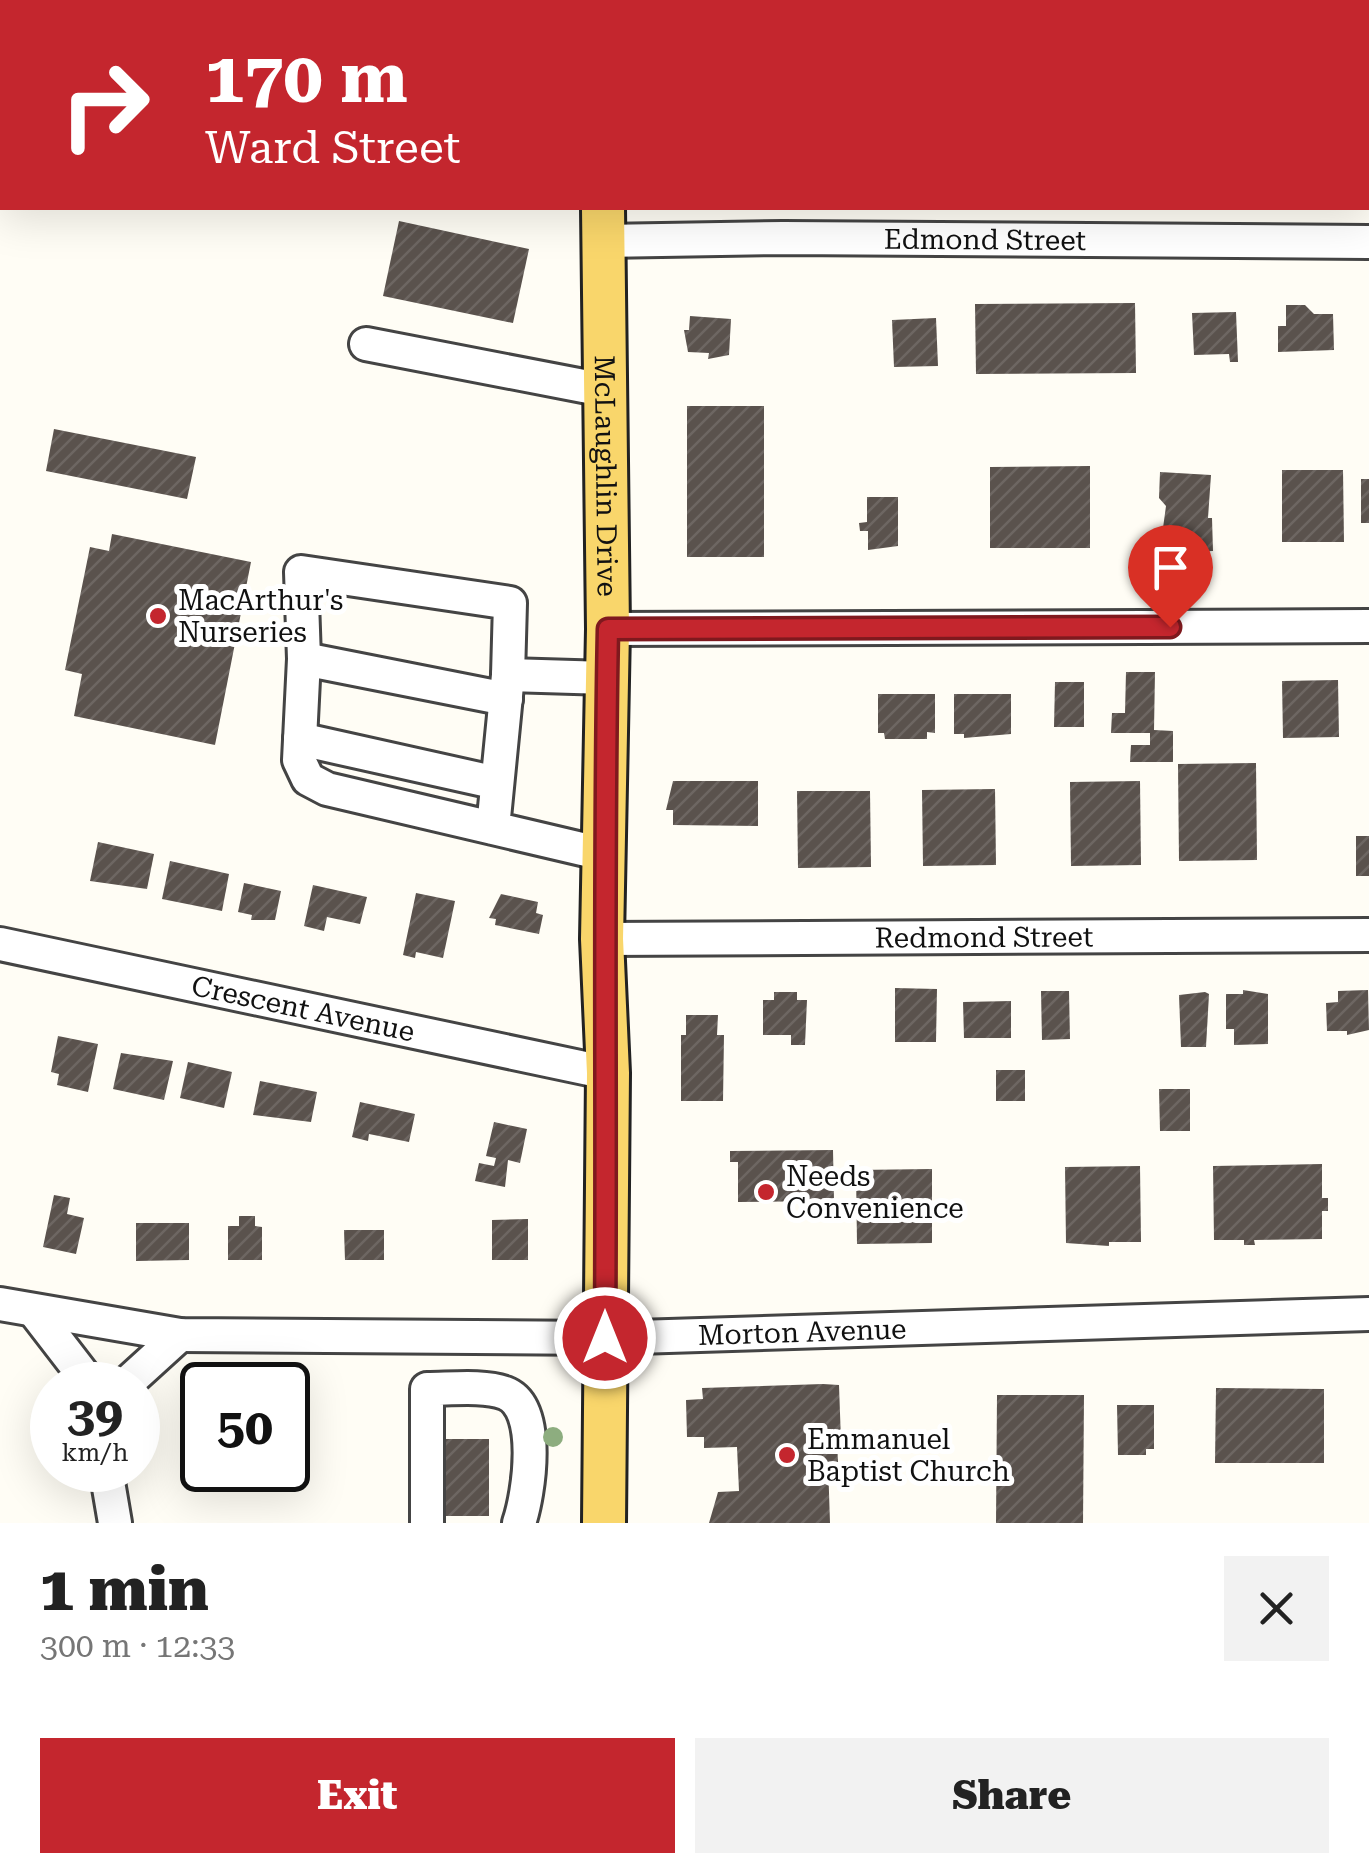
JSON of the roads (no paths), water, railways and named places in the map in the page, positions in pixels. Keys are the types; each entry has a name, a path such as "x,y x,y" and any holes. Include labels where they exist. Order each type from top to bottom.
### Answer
{"main road":[{"name":"McLaughlin Drive","path":"603,224 608,629 602,939 608,1073 604,1523"}],"street":[{"name":"Edmond Street","path":"603,224 783,238 1369,242"},
{"path":"366,344 604,390"},
{"path":"493,828 507,687 510,603 301,572 304,660 299,760 308,779 327,789 603,854"},
{"path":"608,629 1369,626"},
{"path":"304,660 507,687 606,678"},
{"path":"300,739 498,783"},
{"name":"Redmond Street","path":"602,939 1369,935"},
{"name":"Crescent Avenue","path":"0,944 608,1073"},
{"name":"Morton Avenue","path":"0,1304 180,1335 605,1338 1369,1314"},
{"path":"34,1311 73,1362"},
{"path":"150,1362 180,1335"},
{"path":"427,1523 427,1388 504,1392 521,1403 527,1421 529,1495 519,1523"},
{"path":"110,1492 115,1523"}],"place":[{"name":"MacArthur's Nurseries","path":"158,616"},
{"name":"Needs Convenience","path":"766,1192"},
{"name":"Emmanuel Baptist Church","path":"787,1455"}]}
